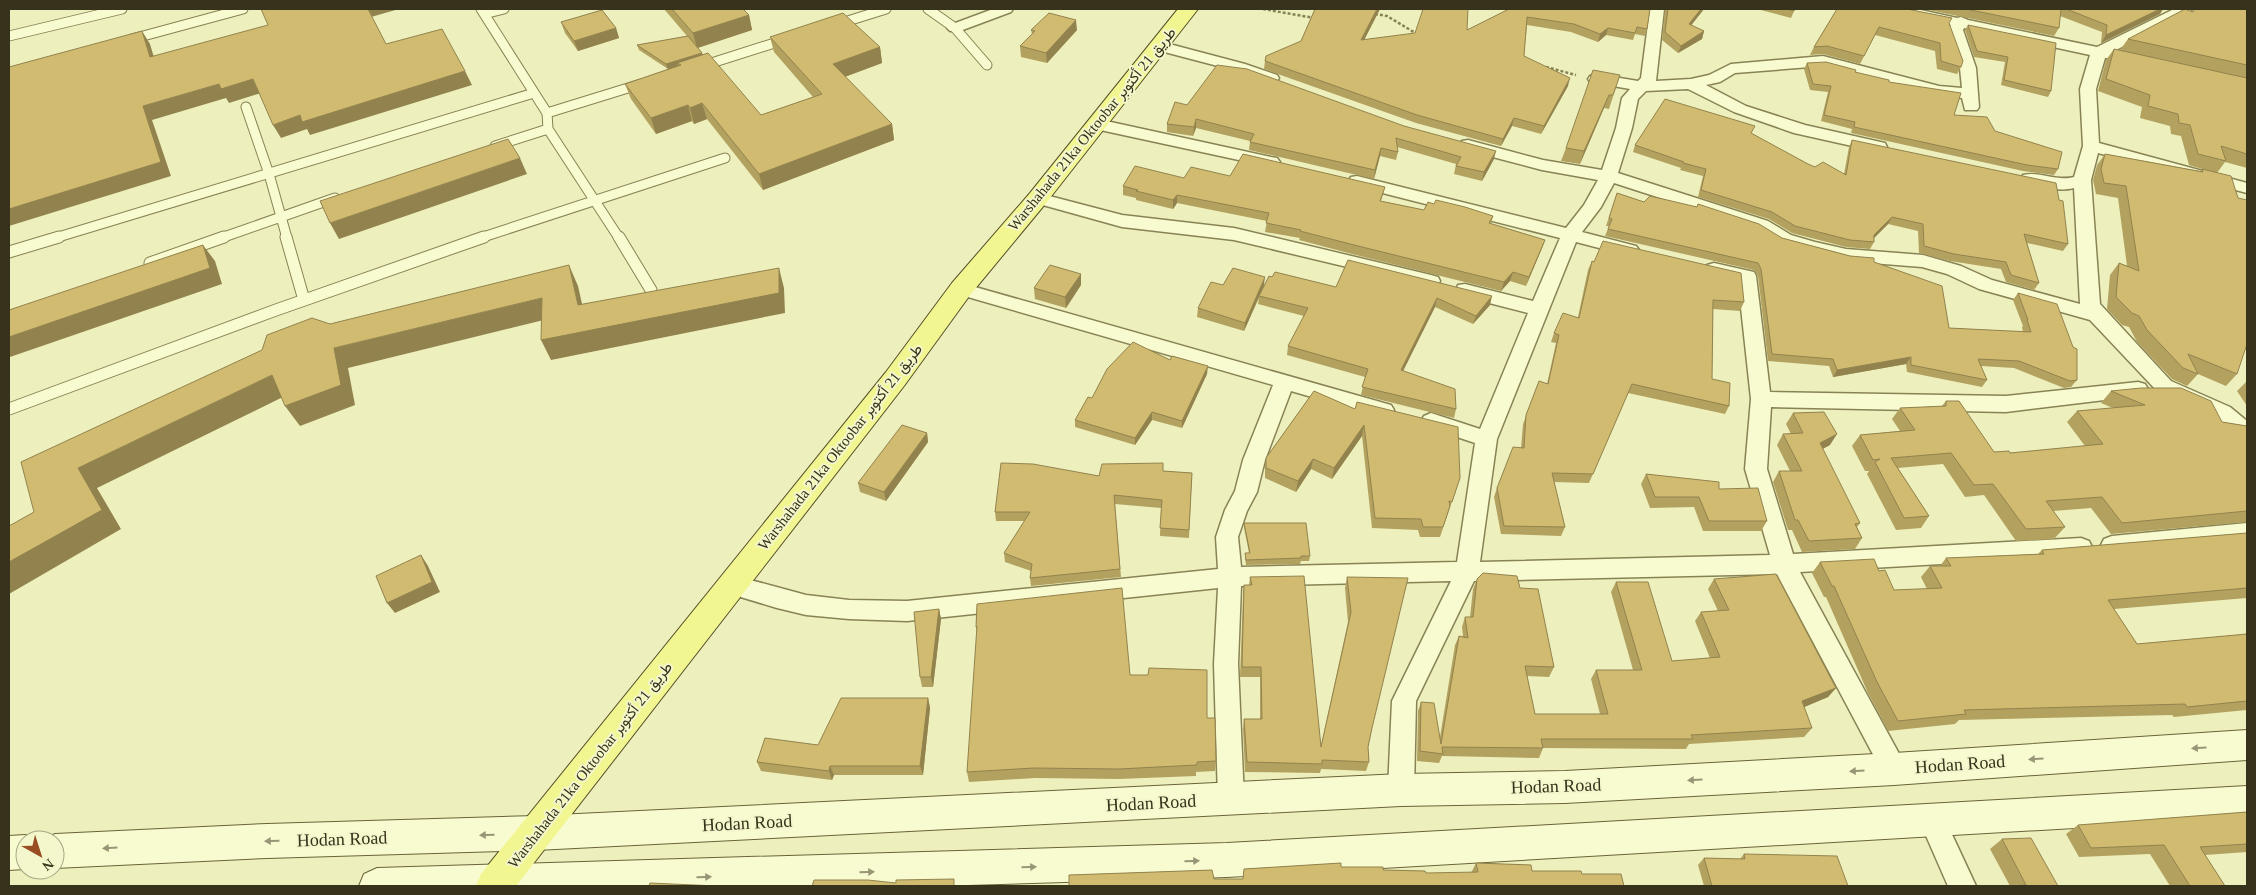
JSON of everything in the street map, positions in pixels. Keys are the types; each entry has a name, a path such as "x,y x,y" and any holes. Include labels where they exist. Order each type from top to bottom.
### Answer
{"main road":[{"name":"Warshahada 21ka Oktoobar طريق 21 أكتوبر","path":"496,884 895,379 961,289 1038,198 1188,9"},
{"name":"Hodan Road","path":"65,851 267,841 536,833 1401,790 1565,787 1894,769 2247,745"},
{"path":"377,886 734,876 1227,873 1934,822 2247,802"}],"street":[{"path":"955,28 1006,9"},
{"path":"1401,790 1404,701 1467,572 1486,439 1538,309 1570,236 1592,207 1609,176 1624,128 1630,98 1649,79 1656,9"},
{"path":"1896,9 1961,21 2126,58"},
{"path":"2098,52 2118,44 2185,9"},
{"path":"1596,79 1642,86 1691,84 1714,78 1731,69 1823,61 1939,91 1970,101 1968,68 1955,30 1961,21"},
{"path":"1158,46 1239,67 1284,83"},
{"path":"2098,52 2088,89 2090,98 2088,103 2091,146 2082,180 2087,283 2090,304 2096,315 2164,386 2223,412 2247,432"},
{"path":"1691,84 1740,109 1800,129 1896,151"},
{"path":"1097,124 1285,165"},
{"path":"1453,141 1542,165 1609,176 1762,225 1785,239 1803,244 1846,255 1923,261 1954,270 1986,284 2096,315"},
{"path":"2091,146 2247,188"},
{"path":"2014,176 2064,185 2082,180"},
{"path":"1342,177 1570,236 1644,253"},
{"path":"1038,198 1122,221 1234,234 1387,270 1538,309"},
{"path":"1700,266 1747,276 1761,399 1756,469 1784,564 1894,769"},
{"path":"961,289 1357,404 1446,424 1486,439"},
{"path":"1231,799 1226,664 1230,577 1227,537 1236,510 1246,492 1254,460 1284,382"},
{"path":"1761,399 2006,404 2164,386"},
{"path":"732,585 791,602 826,608 855,611 907,611 1230,577 1784,564 2064,549 2247,532"},
{"path":"1934,822 1962,886"}],"lane":[{"path":"9,36 122,9"},
{"path":"121,42 244,9"},
{"path":"504,9 483,11 547,113 548,129 595,198 651,290"},
{"path":"830,26 886,9"},
{"path":"928,9 955,28 987,65"},
{"path":"688,70 792,38"},
{"path":"547,113 651,81"},
{"path":"9,252 534,93"},
{"path":"246,107 270,174 304,300"},
{"path":"484,150 548,129"},
{"path":"9,409 304,300 595,198 725,158"},
{"path":"140,267 345,195"}],"path":[{"path":"1262,9 1318,19"},
{"path":"1371,15 1388,16 1395,19 1406,30 1424,36"},
{"path":"1542,66 1596,79"}],"building":[{"path":"261,9 368,9 386,44 442,29 465,71 302,122 300,115 273,125 253,79 221,89 219,84 143,106 161,162 9,209 9,67 142,31 150,57 268,25"},
{"path":"672,9 743,9 749,15 693,33"},
{"path":"1315,9 1377,9 1361,40 1415,33 1423,9 1468,9 1467,30 1509,9 1650,9 1647,29 1637,27 1635,33 1608,28 1600,34 1574,24 1527,17 1524,56 1570,78 1544,126 1514,118 1503,139 1417,115 1265,61 1266,56 1301,41"},
{"path":"1668,9 1701,9 1689,24 1704,31 1681,46 1665,32"},
{"path":"1837,9 1907,9 1952,18 1949,23 1963,61 1961,67 1941,61 1940,43 1879,27 1864,56 1827,46 1814,47"},
{"path":"1966,9 2061,9 2059,28"},
{"path":"2066,9 2160,9 2106,35 2107,25"},
{"path":"2185,9 2193,12 2195,9 2247,9 2247,65 2128,39"},
{"path":"602,10 616,28 574,41 561,22"},
{"path":"843,13 880,47 833,64 892,124 759,174 702,103 690,108 688,105 651,118 625,84 681,65 677,63 708,53 761,115 822,94 770,37"},
{"path":"1049,13 1076,20 1046,53 1020,46 1035,31 1031,30"},
{"path":"1968,25 2056,43 2051,91 2004,80 2008,57 1977,51"},
{"path":"688,36 702,53 666,64 637,45"},
{"path":"2114,49 2247,78 2247,154 2221,146 2226,161 2198,154 2190,125 2179,123 2178,114 2148,106 2150,95 2106,79"},
{"path":"1826,62 1856,70 1855,72 1889,80 1889,82 1961,93 1954,115 1987,117 1995,131 2062,152 2058,169 2027,165 1854,127 1855,122 1824,115 1831,86 1813,84 1807,63"},
{"path":"1217,65 1247,69 1404,126 1496,151 1484,172 1456,166 1461,157 1396,138 1398,152 1381,148 1375,170 1250,142 1254,134 1196,119 1194,127 1167,124 1175,102 1187,105"},
{"path":"1593,70 1620,75 1613,95 1609,95 1584,151 1566,148"},
{"path":"1665,99 1755,126 1751,133 1808,164 1815,167 1823,162 1846,175 1852,140 2056,183 2059,200 2063,201 2068,244 2024,234 2039,283 2011,275 2006,262 1954,254 1924,246 1923,224 1892,217 1874,235 1874,242 1850,240 1795,226 1772,212 1701,190 1706,169 1683,163 1635,145"},
{"path":"508,139 520,158 330,223 320,201"},
{"path":"1243,154 1385,187 1380,201 1424,210 1428,202 1434,204 1436,200 1465,207 1493,216 1489,223 1545,240 1529,277 1513,272 1504,282 1301,230 1266,223 1269,213 1177,195 1173,200 1123,186 1135,166 1184,178 1191,167 1230,176"},
{"path":"2105,154 2203,172 2202,169 2231,176 2238,198 2247,200 2247,344 2237,374 2188,354 2198,374 2183,368 2147,330 2139,316 2132,313 2116,297 2119,263 2139,271 2126,186 2104,183 2101,169"},
{"path":"1617,193 1644,202 1650,196 1697,207 1698,204 1759,224 1782,238 1850,256 1874,258 1874,262 1942,286 1949,328 2031,332 2018,293 2057,304 2073,347 2077,349 2077,380 2070,381 2019,361 1978,359 1987,380 1911,365 1911,357 1837,370 1833,359 1772,354 1761,269 1758,263 1608,229 1612,219 1609,218"},
{"path":"1603,241 1741,273 1744,302 1713,300 1712,379 1730,383 1729,406 1632,384 1593,474 1552,473 1565,527 1504,526 1497,488 1513,447 1524,448 1526,415 1539,381 1548,384 1559,335 1554,333 1563,313 1579,318 1592,261 1594,262"},
{"path":"203,245 210,268 9,337 9,310"},
{"path":"1348,260 1492,296 1476,316 1437,298 1401,370 1455,389 1456,409 1362,387 1368,369 1288,346 1308,308 1259,296 1269,276 1272,277 1275,272 1336,287"},
{"path":"569,265 578,305 779,268 779,293 541,340 542,298 334,348 341,385 285,406 272,375 78,468 102,510 9,562 9,526 34,512 21,462 262,350 267,335 312,318 330,324"},
{"path":"1050,265 1081,274 1065,297 1034,288"},
{"path":"1233,268 1265,277 1245,323 1198,308 1211,282 1223,285"},
{"path":"1133,342 1170,360 1172,356 1208,366 1182,421 1152,412 1135,438 1075,420 1088,397 1092,398 1107,369"},
{"path":"2141,388 2181,388 2211,401 2222,422 2247,426 2247,511 2122,523 2102,497 2046,501 2065,527 2026,529 1993,484 1974,485 1951,453 1891,458 1929,516 1904,518 1875,462 1880,459 1873,460 1860,435 1915,430 1900,408 1946,406 1946,401 1959,401 1994,452 2009,451 2010,453 2103,444 2077,411 2145,405 2111,391"},
{"path":"1314,391 1355,409 1357,402 1458,427 1460,478 1452,502 1449,501 1450,506 1443,527 1423,527 1421,519 1375,518 1364,425 1334,468 1313,459 1298,481 1266,468 1266,458"},
{"path":"1824,412 1837,434 1820,443 1860,523 1855,524 1862,538 1809,541 1798,520 1795,520 1779,471 1802,471 1783,434 1803,433 1793,413"},
{"path":"902,425 927,433 884,492 858,483"},
{"path":"1001,463 1033,464 1099,476 1102,464 1163,463 1163,471 1192,473 1189,530 1160,528 1162,500 1114,495 1120,569 1030,578 1032,564 1004,553 1030,512 995,512"},
{"path":"1646,474 1719,482 1719,489 1758,488 1767,521 1709,521 1699,497 1655,497"},
{"path":"1244,523 1306,523 1310,556 1246,560 1245,553 1250,553"},
{"path":"2247,533 2247,588 2108,600 2137,644 2247,634 2247,701 2187,707 2185,704 1964,710 1966,714 1898,721 1877,682 1834,586 1832,586 1820,562 1874,559 1879,571 1885,570 1894,590 1942,588 1930,566 1951,566 1946,558 2044,554 2042,550"},
{"path":"421,555 432,582 387,603 376,576"},
{"path":"1483,573 1517,576 1520,588 1538,589 1554,667 1525,666 1535,714 1608,714 1596,670 1642,670 1616,582 1648,582 1672,661 1720,657 1701,612 1729,610 1714,579 1776,574 1836,688 1802,701 1812,728 1691,735 1693,739 1541,739 1543,748 1442,747 1443,754 1420,751 1421,702 1434,703 1441,744 1459,636 1468,638 1465,617 1473,617 1477,579"},
{"path":"1304,576 1321,747 1351,612 1347,577 1408,578 1372,728 1368,747 1369,762 1322,760 1322,764 1247,762 1244,719 1262,719 1261,667 1242,667 1244,585 1252,585 1250,577"},
{"path":"1122,588 1130,675 1148,675 1149,668 1207,670 1207,718 1215,718 1216,761 1197,762 1197,765 1119,769 1034,768 967,772 977,604"},
{"path":"939,609 931,677 920,677 914,612"},
{"path":"841,698 928,698 920,766 830,766 829,771 757,762 765,738 818,745"},
{"path":"2247,812 2247,844 2200,847 2225,886 2190,886 2164,845 2091,848 2078,825"},
{"path":"2031,838 2058,886 2013,886 2026,885 2002,839"},
{"path":"1744,854 1837,856 1848,886 1712,886 1704,858 1745,859"},
{"path":"1341,863 1341,867 1383,867 1383,870 1425,871 1426,873 1478,872 1476,863 1531,865 1532,871 1581,871 1582,874 1621,874 1624,886 1069,886 1069,875 1212,870 1214,879 1243,879 1244,869"},
{"path":"954,879 954,886 812,886 814,880 868,880 896,883 896,880"},
{"path":"650,883 717,886 649,886"}]}
